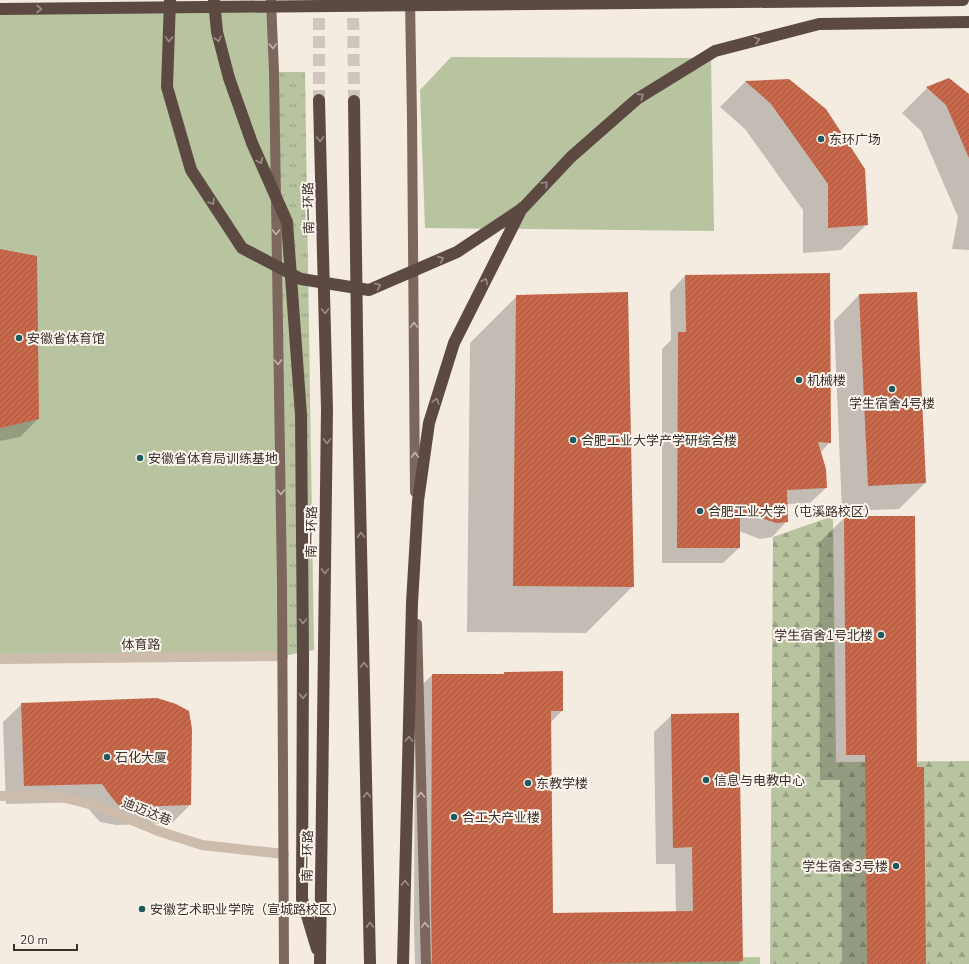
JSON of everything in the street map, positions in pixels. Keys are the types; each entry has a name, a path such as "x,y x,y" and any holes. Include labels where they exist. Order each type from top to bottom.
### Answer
{"highway":[{"path":"170,0 167,87 191,170 242,248 301,279 369,290 457,252 523,208 571,157 637,98 715,51 819,24 969,22"},
{"path":"214,0 217,32 229,78 252,143 287,222 301,415 303,657 302,899 320,963"},
{"path":"0,10 410,2 963,0"},
{"name":"南一环路","path":"319,100 327,410 320,963"},
{"path":"354,101 358,408 370,964"},
{"path":"403,964 412,602 418,502 429,423 454,343 523,208"}],"main road":[{"path":"410,2 416,604 426,964"},
{"path":"271,4 274,72 283,656 284,964"}],"street":[{"name":"体育路","path":"0,659 283,656"},
{"name":"迪迈达巷","path":"0,796 38,795 66,798 100,807 158,831 202,845 284,854"}],"green space":[{"name":"安徽省体育局训练基地","path":"271,7 283,656 0,659 0,9"},
{"path":"451,57 711,58 714,231 425,228 420,90"},
{"path":"274,72 305,72 314,650 283,656"},
{"path":"833,516 836,762 969,761 969,964 770,964 773,537"},
{"path":"760,957 760,964 431,964 431,961"}],"building":[{"path":"949,78 969,94 969,158 946,105 926,87"},
{"name":"东环广场","path":"789,79 826,109 865,169 868,225 828,228 828,184 771,104 745,81"},
{"name":"安徽省体育馆","path":"0,249 37,256 39,419 0,428"},
{"path":"830,273 831,443 818,442 826,469 827,488 787,490 788,522 776,523 740,511 740,548 677,548 678,332 686,332 685,275"},
{"name":"合肥工业大学产学研综合楼","path":"628,292 634,587 513,586 516,295"},
{"name":"学生宿舍4号楼","path":"917,292 926,483 868,486 859,294"},
{"path":"844,516 915,516 917,767 924,767 926,964 867,964 865,755 846,755"},
{"path":"563,671 563,711 551,711 553,913 693,911 692,847 673,848 671,714 739,713 743,961 582,964 432,964 432,674 504,674 504,672"},
{"name":"石化大厦","path":"157,698 176,704 189,711 192,729 191,805 134,807 118,805 102,784 24,786 21,703"}],"tunnel":[{"path":"319,0 319,100"},
{"path":"353,0 354,101"}],"place":[{"name":"东环广场","path":"821,139"},
{"name":"安徽省体育馆","path":"19,338"},
{"name":"机械楼","path":"799,380"},
{"name":"学生宿舍4号楼","path":"892,389"},
{"name":"合肥工业大学产学研综合楼","path":"573,440"},
{"name":"安徽省体育局训练基地","path":"140,458"},
{"name":"合肥工业大学（屯溪路校区）","path":"700,511"},
{"name":"学生宿舍1号北楼","path":"881,635"},
{"name":"石化大厦","path":"107,757"},
{"name":"信息与电教中心","path":"706,780"},
{"name":"东教学楼","path":"528,783"},
{"name":"合工大产业楼","path":"454,817"},
{"name":"学生宿舍3号楼","path":"896,866"},
{"name":"安徽艺术职业学院（宣城路校区）","path":"142,909"}]}
